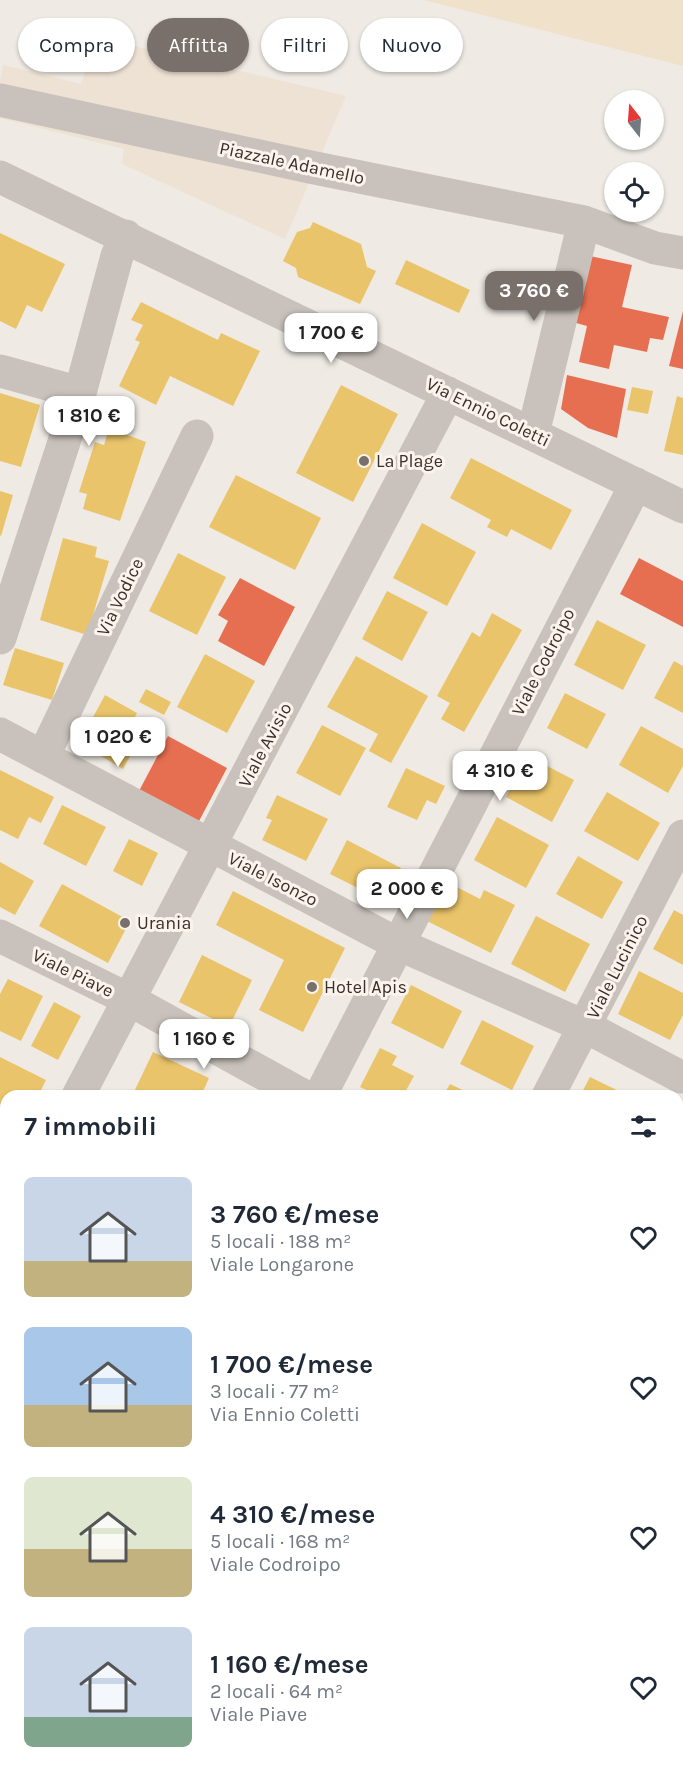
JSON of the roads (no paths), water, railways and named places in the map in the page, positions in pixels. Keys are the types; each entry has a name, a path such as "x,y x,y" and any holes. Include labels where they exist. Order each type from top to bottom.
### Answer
{"street":[{"name":"Piazzale Adamello","path":"0,100 310,168 584,222 655,248 683,253"},
{"name":"Via Ennio Coletti","path":"0,177 683,507"},
{"path":"533,434 584,222"},
{"path":"0,638 80,393 117,256 126,236"},
{"path":"0,371 80,393"},
{"name":"Viale Avisio","path":"81,1090 448,393"},
{"name":"Via Vodice","path":"43,757 197,436"},
{"name":"Viale Codroipo","path":"323,1090 636,484"},
{"name":"Viale Isonzo","path":"0,734 398,944 586,1027 681,1077"},
{"name":"Viale Lucinico","path":"551,1090 586,1027 683,836"},
{"name":"Viale Piave","path":"0,936 128,999 293,1090"}],"place":[{"name":"La Plage","path":"364,461"},
{"name":"Urania","path":"125,923"},
{"name":"Hotel Apis","path":"312,987"}]}
